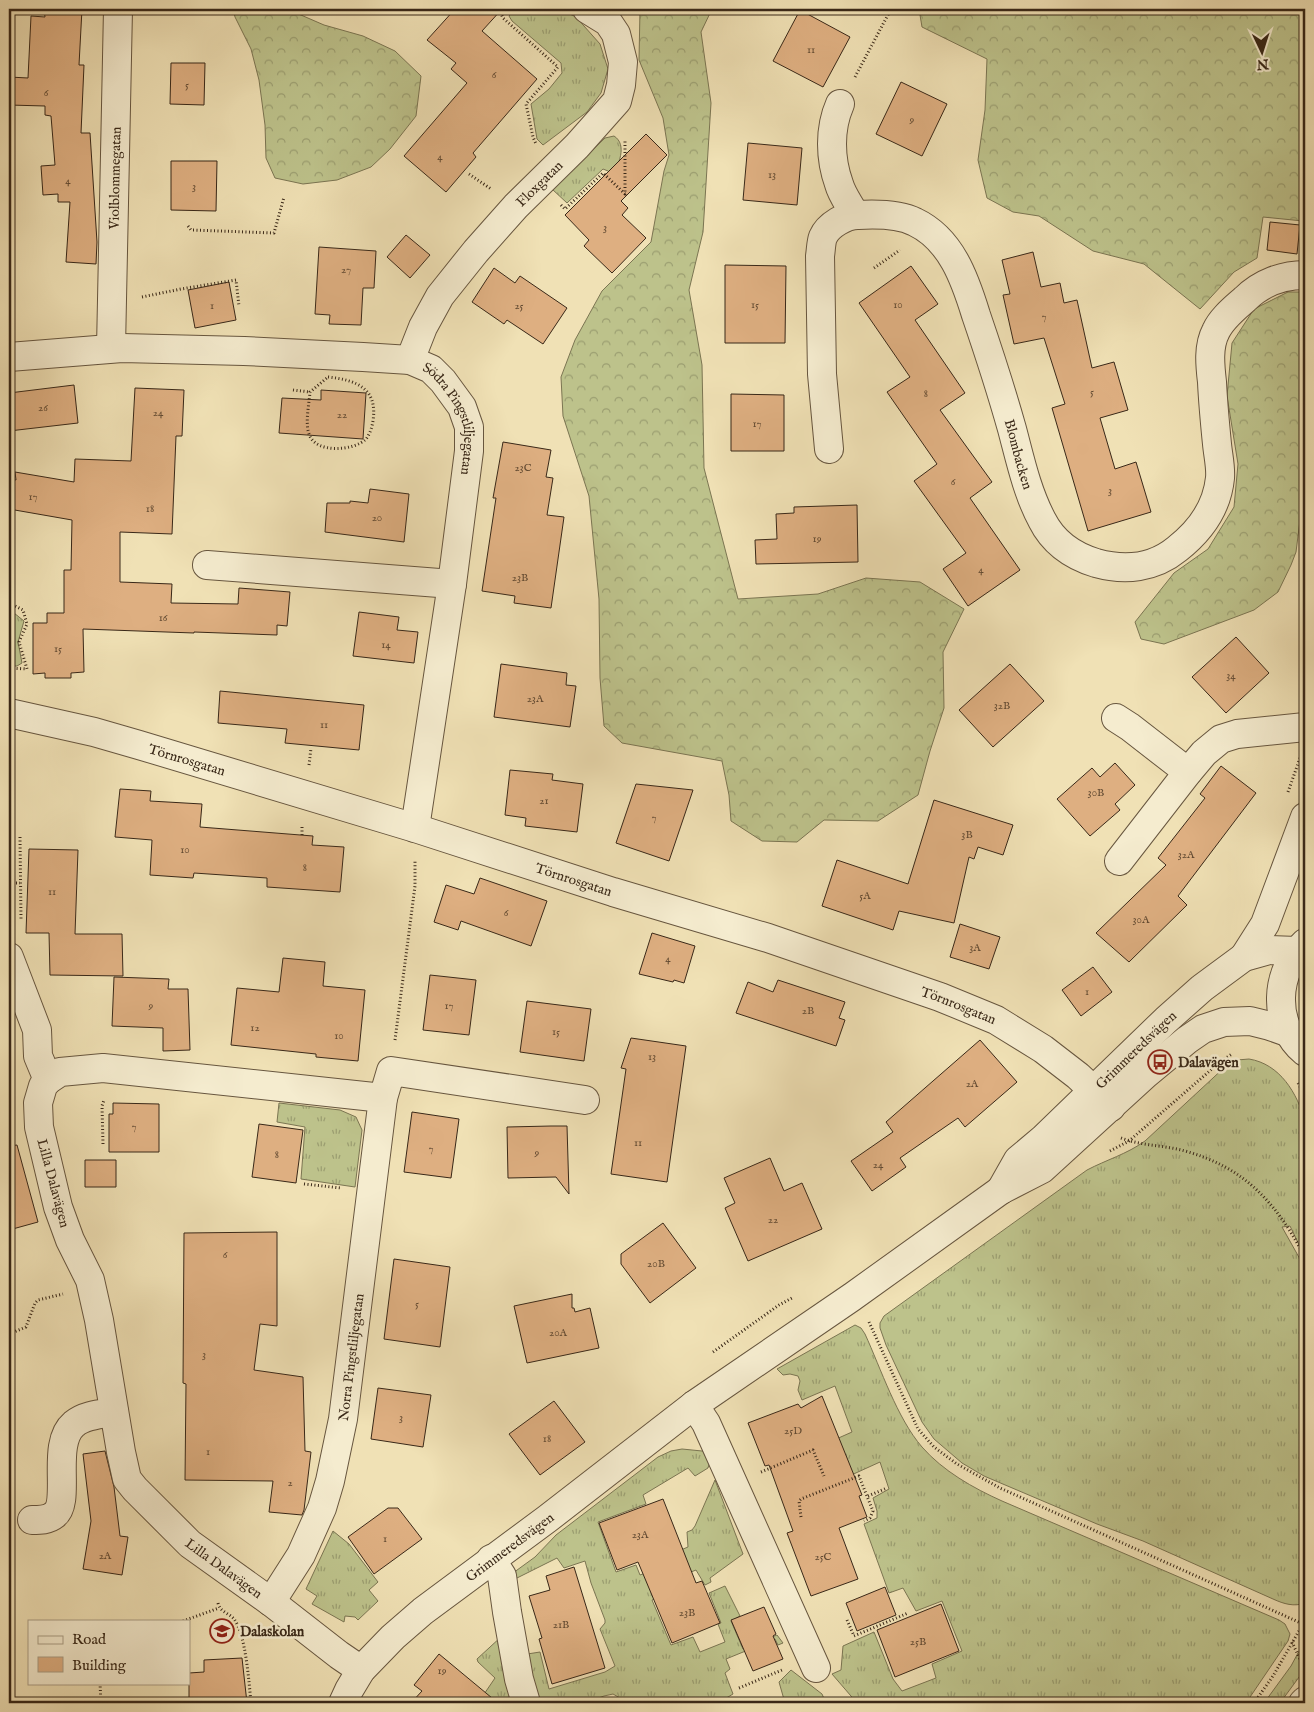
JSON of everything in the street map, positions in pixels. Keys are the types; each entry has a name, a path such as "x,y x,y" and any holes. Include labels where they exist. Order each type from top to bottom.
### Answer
{"street":[{"name":"Violblommegatan","path":"111,348 118,9"},
{"name":"Floxgatan","path":"410,360 423,327 440,296 513,209 608,113 617,101 621,85 623,62 616,34 608,22 587,9"},
{"path":"840,104 833,130 832,154 839,185 855,215"},
{"name":"Blombacken","path":"830,449 822,374 820,256 823,236 833,225 844,218 855,215 896,216 912,220 924,227 944,244 960,270 968,288 998,380 1028,484 1042,521 1058,542 1073,554 1092,562 1112,567 1129,568 1148,565 1167,557 1189,540 1207,519 1216,498 1220,476 1209,357 1215,331 1230,312 1261,286 1275,280 1305,275"},
{"name":"Södra Pingstliljegatan","path":"9,357 111,348 244,351 410,360 431,369 443,381 462,407 468,426 468,470 415,828"},
{"path":"207,565 452,584"},
{"name":"Törnrosgatan","path":"9,713 138,744 415,828 613,892 768,938 940,997 996,1020 1044,1049 1078,1076 1102,1099"},
{"path":"1116,718 1188,772"},
{"path":"1118,861 1204,753 1221,739 1237,734 1305,727"},
{"path":"1244,957 1265,924 1305,817"},
{"name":"Grimmeredsvägen","path":"343,1703 361,1670 393,1637 423,1611 491,1559 547,1519 694,1405 852,1297 1001,1190 1042,1169 1180,1008 1202,988 1244,957 1269,950 1301,947"},
{"name":"Grimmeredsvägen","path":"1300,1047 1283,1017 1281,991 1287,966 1301,947"},
{"path":"9,957 37,1030 38,1056 48,1080 60,1072 103,1068 383,1098"},
{"name":"Grimmeredsvägen","path":"1102,1099 1146,1074 1203,1029 1224,1022 1250,1021 1270,1026 1300,1047"},
{"path":"391,1071 585,1100"},
{"name":"Norra Pingstliljegatan","path":"271,1602 301,1555 322,1508 330,1481 344,1411 383,1098 391,1071"},
{"name":"Lilla Dalavägen","path":"48,1080 43,1086 38,1102 39,1127 58,1207 70,1240 92,1287 128,1479 135,1489 190,1544 361,1670"},
{"path":"694,1405 706,1423 814,1662"},
{"path":"32,1520 48,1519 56,1514 60,1504 62,1444 66,1433 75,1423 88,1417 114,1412"},
{"path":"491,1559 502,1576 516,1662 526,1703"}],"path":[{"path":"499,9 503,18 558,67 526,104 533,137 537,144"},
{"path":"840,104 890,9"},
{"path":"1286,9 1305,14"},
{"path":"538,185 565,209 603,173 625,194 626,130"},
{"path":"188,226 191,230 274,233 284,197"},
{"path":"9,306 12,262"},
{"path":"112,302 236,280 239,306"},
{"path":"328,377 357,384 368,391 374,415 369,435 365,440 356,445 340,448 329,448 312,441 308,428 310,392 328,377"},
{"path":"292,390 310,392"},
{"path":"9,603 23,610 27,624 19,642 27,669 9,668"},
{"path":"308,773 311,748"},
{"path":"391,1071 415,886 415,828"},
{"path":"20,837 21,918"},
{"path":"9,883 20,882"},
{"path":"103,1144 102,1106 104,1098 111,1090 113,1070"},
{"path":"1112,1135 1142,1144 1186,1151 1217,1162 1237,1173 1274,1207 1295,1238 1305,1258"},
{"path":"304,1184 371,1192"},
{"path":"9,1334 26,1327 35,1303 38,1300 92,1287"},
{"path":"852,1297 867,1318 918,1429 934,1447 957,1464 1000,1488 1302,1624"},
{"path":"733,1484 813,1450 824,1476"},
{"path":"801,1516 799,1506 801,1499 859,1476 874,1512 870,1518 864,1521"},
{"path":"868,1496 887,1488"},
{"path":"233,1574 217,1602 219,1608 234,1619 241,1638 251,1703"},
{"path":"186,1620 219,1608"},
{"path":"847,1620 854,1636 908,1613"},
{"path":"1254,1703 1305,1620"},
{"path":"1292,1642 1305,1670"},
{"path":"739,1688 814,1662"},
{"path":"100,1684 101,1703"}],"green space":[{"path":"233,9 292,9 294,12 324,25 363,36 395,51 421,76 416,116 390,149 371,167 337,180 303,184 275,178 266,158 265,125 259,80 251,49"},
{"path":"515,9 559,9 576,17 600,44 608,69 601,93 587,112 543,145 537,139 531,104 549,89 562,73 561,63 512,21 509,16"},
{"path":"640,9 712,9 701,32 711,103 703,232 689,290 702,365 704,468 738,599 818,594 866,578 920,582 964,609 943,652 944,708 918,795 878,821 824,820 797,842 762,841 731,821 729,795 722,761 622,743 604,726 600,678 599,599 589,496 563,416 561,377 575,340 602,291 651,242 664,171 669,155 663,118 639,60"},
{"path":"919,9 1305,9 1305,248 1303,248 1303,221 1263,217 1257,258 1234,272 1200,309 1144,264 1093,251 1039,216 1013,212 987,198 978,160 985,110 987,59 922,27"},
{"path":"614,136 620,144 621,155 613,176 603,169 567,203 552,189 605,138"},
{"path":"1288,292 1305,292 1305,480 1296,552 1291,565 1278,592 1254,610 1164,644 1141,639 1135,622 1174,573 1208,549 1234,507 1238,464 1227,396 1232,343 1254,309"},
{"path":"9,609 24,621 18,642 22,663 17,666 9,666"},
{"path":"1249,1059 1270,1067 1286,1081 1297,1100 1305,1121 1305,1257 1290,1226 1282,1227 1305,1268 1305,1603 1297,1605 1277,1601 1143,1541 1097,1524 984,1476 962,1463 934,1439 922,1422 880,1328 880,1323 884,1316 1087,1170 1145,1141 1227,1065 1237,1060"},
{"path":"279,1103 340,1110 356,1117 362,1130 355,1187 301,1179 305,1127 277,1122"},
{"path":"855,1325 861,1328 865,1334 897,1408 913,1435 930,1456 969,1485 1285,1624 1290,1634 1288,1641 1246,1703 857,1703 832,1674 841,1670 843,1646 874,1632 893,1679 902,1691 936,1678 932,1664 962,1651 942,1601 916,1611 903,1588 889,1593 864,1524 877,1518 873,1498 889,1489 880,1462 825,1487 816,1448 852,1432 835,1386 802,1400 798,1390 800,1381 798,1376 783,1375 777,1369"},
{"path":"682,1449 702,1451 708,1454 710,1461 708,1468 695,1476 688,1468 643,1495 646,1504 598,1522 616,1572 636,1565 640,1575 659,1568 657,1560 688,1547 687,1532 695,1526 715,1480 743,1554 710,1578 711,1582 705,1585 696,1570 654,1587 658,1598 652,1600 671,1645 693,1637 700,1652 725,1642 718,1624 721,1623 709,1593 725,1586 740,1616 731,1621 743,1649 777,1635 783,1643 778,1645 775,1639 726,1659 730,1669 725,1673 733,1694 723,1700 724,1703 625,1703 613,1694 585,1703 536,1703 521,1655 540,1652 549,1689 605,1672 615,1666 600,1629 605,1620 585,1561 564,1568 557,1558 515,1579 513,1573 535,1557 556,1535 658,1457 671,1451"},
{"path":"333,1531 349,1544 378,1582 369,1590 378,1601 358,1620 355,1617 345,1616 344,1622 312,1604 317,1596 306,1589"},
{"path":"502,1636 518,1703 478,1703 495,1678 477,1659"},
{"path":"1305,1640 1305,1669 1280,1703 1264,1703 1291,1666"},
{"path":"791,1670 822,1694 826,1703 785,1703 779,1682"}],"building":[{"path":"44,9 82,9 79,65 84,65 81,133 90,133 97,242 96,264 66,262 70,202 58,202 58,194 43,195 41,166 55,165 51,116 45,115 45,106 9,105 9,77 28,78 31,16 45,17"},
{"path":"455,9 502,9 482,31 537,79 473,153 476,157 446,192 404,156 467,83 451,69 456,63 427,40"},
{"path":"800,10 850,37 823,87 773,61"},
{"path":"171,63 205,63 204,105 170,104"},
{"path":"901,82 947,104 922,156 876,134"},
{"path":"646,134 667,155 621,201 628,208 622,215 646,238 612,273 584,246 589,240 565,215"},
{"path":"748,143 802,148 797,205 743,200"},
{"path":"171,161 217,161 216,211 171,210"},
{"path":"1270,222 1300,225 1297,254 1267,250"},
{"path":"406,235 430,255 410,278 387,257"},
{"path":"319,247 376,251 374,288 363,288 361,325 329,324 330,315 315,314"},
{"path":"1033,252 1041,287 1060,283 1064,303 1077,300 1092,368 1114,362 1128,410 1100,418 1115,469 1136,462 1151,512 1088,531 1052,408 1065,404 1044,338 1014,344 1003,295 1010,294 1002,260"},
{"path":"725,265 786,266 785,343 725,343"},
{"path":"911,266 938,304 915,320 965,393 940,410 992,482 970,498 1020,570 968,606 943,569 966,553 914,481 937,464 887,392 910,377 859,303"},
{"path":"494,268 515,283 520,276 567,308 543,344 507,320 504,324 472,302"},
{"path":"229,282 236,320 195,328 188,290"},
{"path":"74,385 78,423 9,431 9,393"},
{"path":"135,388 184,390 182,436 176,436 172,534 120,532 120,582 172,584 171,603 238,604 239,588 290,592 287,626 277,625 277,635 83,629 84,672 71,673 71,678 45,678 45,673 33,674 33,623 47,623 47,613 64,613 64,570 71,570 72,520 9,509 9,479 16,480 15,472 74,482 75,459 131,461"},
{"path":"321,390 366,393 363,439 279,433 282,398 321,400"},
{"path":"731,394 784,395 784,451 731,451"},
{"path":"503,442 551,450 546,477 553,478 547,515 564,517 551,608 514,603 515,596 482,591 496,498 493,498"},
{"path":"370,489 409,494 404,542 325,532 327,503 350,503 350,501 368,503"},
{"path":"857,505 858,562 756,564 755,540 777,539 776,514 794,513 794,507"},
{"path":"359,612 399,617 397,630 418,632 414,663 353,656"},
{"path":"1236,637 1269,673 1226,713 1192,677"},
{"path":"501,664 567,673 566,685 576,686 570,727 494,717"},
{"path":"1010,664 1044,701 993,747 959,710"},
{"path":"220,691 364,705 359,750 285,743 287,729 218,723"},
{"path":"1115,763 1135,785 1115,804 1120,810 1090,836 1057,799 1092,768 1100,777"},
{"path":"1221,766 1256,793 1178,896 1187,905 1129,962 1096,933 1166,865 1158,858 1205,798 1200,794"},
{"path":"510,770 553,774 552,780 583,784 577,832 525,826 526,818 505,815"},
{"path":"636,784 693,790 669,861 616,843"},
{"path":"120,789 151,791 150,801 202,804 200,827 313,836 312,845 344,847 340,892 267,887 267,878 194,873 193,878 150,875 152,840 115,837"},
{"path":"934,800 1013,825 1003,855 978,847 974,859 969,857 954,923 899,911 893,930 822,906 837,860 908,884"},
{"path":"29,849 78,850 75,934 122,934 123,976 50,975 49,933 26,933"},
{"path":"480,878 547,901 531,946 461,921 458,930 434,922 446,885 474,894"},
{"path":"960,924 1000,937 989,969 950,957"},
{"path":"652,933 695,946 684,983 639,974"},
{"path":"283,958 325,962 323,986 365,990 358,1061 316,1057 316,1054 231,1045 237,988 279,992"},
{"path":"1093,967 1112,992 1081,1016 1062,990"},
{"path":"430,975 476,980 469,1035 423,1030"},
{"path":"114,977 169,979 168,989 188,989 190,1050 163,1051 163,1028 112,1026"},
{"path":"778,980 845,1002 839,1018 845,1020 836,1046 736,1013 748,982 773,992"},
{"path":"527,1001 591,1009 584,1061 520,1052"},
{"path":"631,1038 686,1046 667,1182 611,1174 626,1069 621,1068"},
{"path":"980,1040 1017,1082 965,1127 958,1118 900,1158 906,1167 872,1191 851,1161 893,1132 886,1122"},
{"path":"113,1103 159,1104 159,1152 109,1152 109,1114 113,1114"},
{"path":"412,1112 459,1119 451,1178 404,1172"},
{"path":"259,1124 303,1130 296,1183 252,1177"},
{"path":"567,1126 569,1194 556,1177 508,1178 507,1127"},
{"path":"17,1145 38,1222 9,1230 9,1146"},
{"path":"770,1158 784,1191 802,1183 822,1229 748,1261 725,1208 735,1203 724,1178"},
{"path":"85,1160 116,1160 116,1187 85,1187"},
{"path":"663,1223 696,1268 650,1303 621,1264 621,1254"},
{"path":"277,1232 277,1326 260,1324 254,1370 303,1377 305,1451 311,1452 302,1515 269,1512 273,1481 185,1480 186,1384 183,1383 184,1233"},
{"path":"394,1259 450,1267 440,1347 384,1339"},
{"path":"572,1294 572,1308 574,1308 575,1312 590,1308 599,1348 527,1363 514,1306"},
{"path":"378,1388 431,1395 423,1447 371,1439"},
{"path":"822,1396 862,1495 859,1496 867,1517 839,1528 858,1579 811,1596 787,1533 793,1531 769,1465 765,1466 748,1423 798,1404 801,1408"},
{"path":"554,1401 585,1442 540,1475 509,1434"},
{"path":"105,1451 114,1487 120,1536 128,1537 122,1575 83,1569 91,1521 83,1454"},
{"path":"663,1499 696,1583 702,1581 720,1623 672,1643 638,1562 617,1570 599,1523"},
{"path":"388,1508 398,1508 422,1539 374,1574 348,1537"},
{"path":"574,1567 605,1668 552,1684 539,1639 542,1638 529,1596 550,1590 546,1576"},
{"path":"885,1587 896,1615 857,1631 846,1603"},
{"path":"941,1604 959,1651 895,1677 877,1630"},
{"path":"764,1607 776,1634 773,1636 783,1659 753,1671 731,1620"},
{"path":"439,1654 498,1703 411,1703 422,1691 414,1685"},
{"path":"242,1658 247,1703 189,1703 190,1673 204,1672 204,1660"}],"place":[{"name":"Dalavägen","path":"1160,1062"},
{"name":"Dalaskolan","path":"222,1631"}]}
